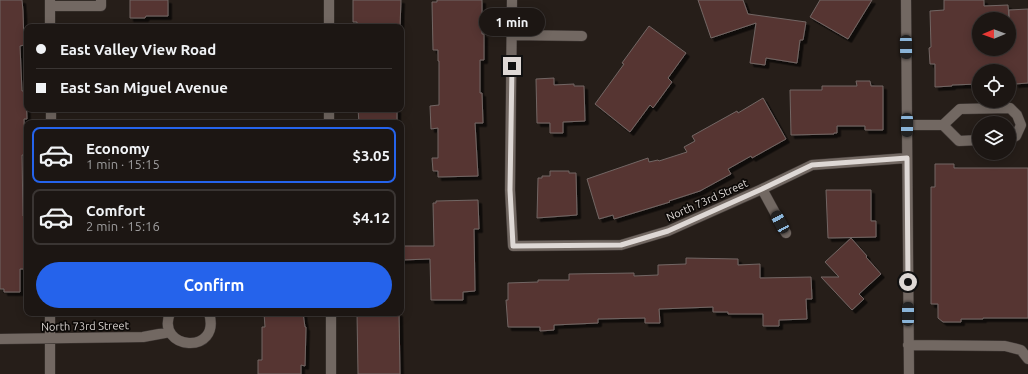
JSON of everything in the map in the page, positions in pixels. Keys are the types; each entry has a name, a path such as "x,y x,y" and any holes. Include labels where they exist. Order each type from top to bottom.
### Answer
{"street":[{"path":"50,24 50,3 101,6 101,0"},
{"path":"329,0 329,24"},
{"path":"512,0 512,35 582,36"},
{"path":"906,0 908,374"},
{"name":"North 73rd Street","path":"512,35 510,190 513,246 621,245 668,231 812,165 907,158"},
{"path":"907,125 943,125 960,108 1010,108 1017,115 1021,125 1016,136"},
{"path":"943,125 958,141 972,140"},
{"path":"762,189 786,233"},
{"path":"50,316 50,374"},
{"path":"170,316 168,325 170,332 179,341 186,344 199,342 205,338 211,319 210,316"},
{"path":"331,316 331,374"},
{"name":"North 73rd Street","path":"0,339 143,337 170,332"},
{"path":"908,345 1005,346 1021,350 1028,359"}],"building":[{"path":"0,0 22,0 24,45 20,46 22,91 24,91 24,112 27,112 27,119 24,119 24,155 22,155 24,269 20,269 20,292 4,292 4,289 0,289"},
{"path":"130,0 168,0 168,16 130,18"},
{"path":"353,0 401,0 400,24 357,24 357,22 353,22"},
{"path":"437,0 482,0 484,60 480,60 480,93 482,93 483,123 475,123 478,176 438,177 438,171 433,171 432,158 438,158 438,128 431,129 430,106 439,105 439,61 438,50 433,50 432,2 437,2"},
{"path":"698,0 743,0 748,14 806,22 803,40 800,40 797,63 766,58 765,65 750,63 756,23 711,38"},
{"path":"820,0 872,0 848,39 810,17"},
{"path":"944,0 984,0 984,6 1008,5 1008,12 972,12 972,56 1016,56 1016,12 1009,12 1009,10 1028,9 1028,83 1016,84 1016,64 972,64 972,84 935,87 935,64 930,64 930,11 944,10"},
{"path":"649,26 686,53 668,78 672,82 653,108 650,105 630,132 595,104"},
{"path":"554,78 554,85 574,84 574,86 584,86 585,121 563,122 563,133 550,133 550,123 537,123 536,79"},
{"path":"856,81 870,81 871,86 883,86 883,130 865,130 865,126 837,126 837,133 834,134 791,135 790,90 822,90 822,86 857,86"},
{"path":"763,98 786,139 752,158 751,156 728,169 731,174 700,191 614,219 613,215 599,219 587,179 648,158 649,162 659,161 687,152 684,147 695,141 692,136 737,111 738,113"},
{"path":"358,112 397,112 397,120 359,120"},
{"path":"935,164 954,164 954,168 1028,168 1028,318 961,319 961,322 943,322 938,318 938,304 931,304 931,187 935,187"},
{"path":"550,171 569,171 569,173 576,173 577,215 537,218 538,178 542,178 542,176 550,176"},
{"path":"826,190 871,190 871,221 876,221 876,237 828,238"},
{"path":"478,200 479,229 474,229 475,291 463,292 463,300 431,300 430,259 404,260 404,246 434,246 433,203 436,203 436,201"},
{"path":"851,238 881,274 859,294 864,299 852,310 821,277 839,277 825,262"},
{"path":"686,258 738,259 738,265 760,264 760,278 811,277 812,299 806,299 807,319 779,320 779,326 763,326 763,314 728,314 728,312 713,312 713,307 659,309 660,323 645,323 645,318 598,319 598,323 554,325 554,330 540,331 540,327 508,327 506,300 508,300 508,283 538,282 538,280 569,280 569,274 634,273 634,276 658,275 658,265 686,264"},
{"path":"264,316 303,316 306,327 305,366 301,365 301,374 258,374 258,360 262,360 262,327 265,327"},
{"path":"357,316 399,316 400,374 358,374"}],"route":[{"path":"512,66 510,190 513,246 621,245 668,231 812,165 907,158 908,282"}]}
